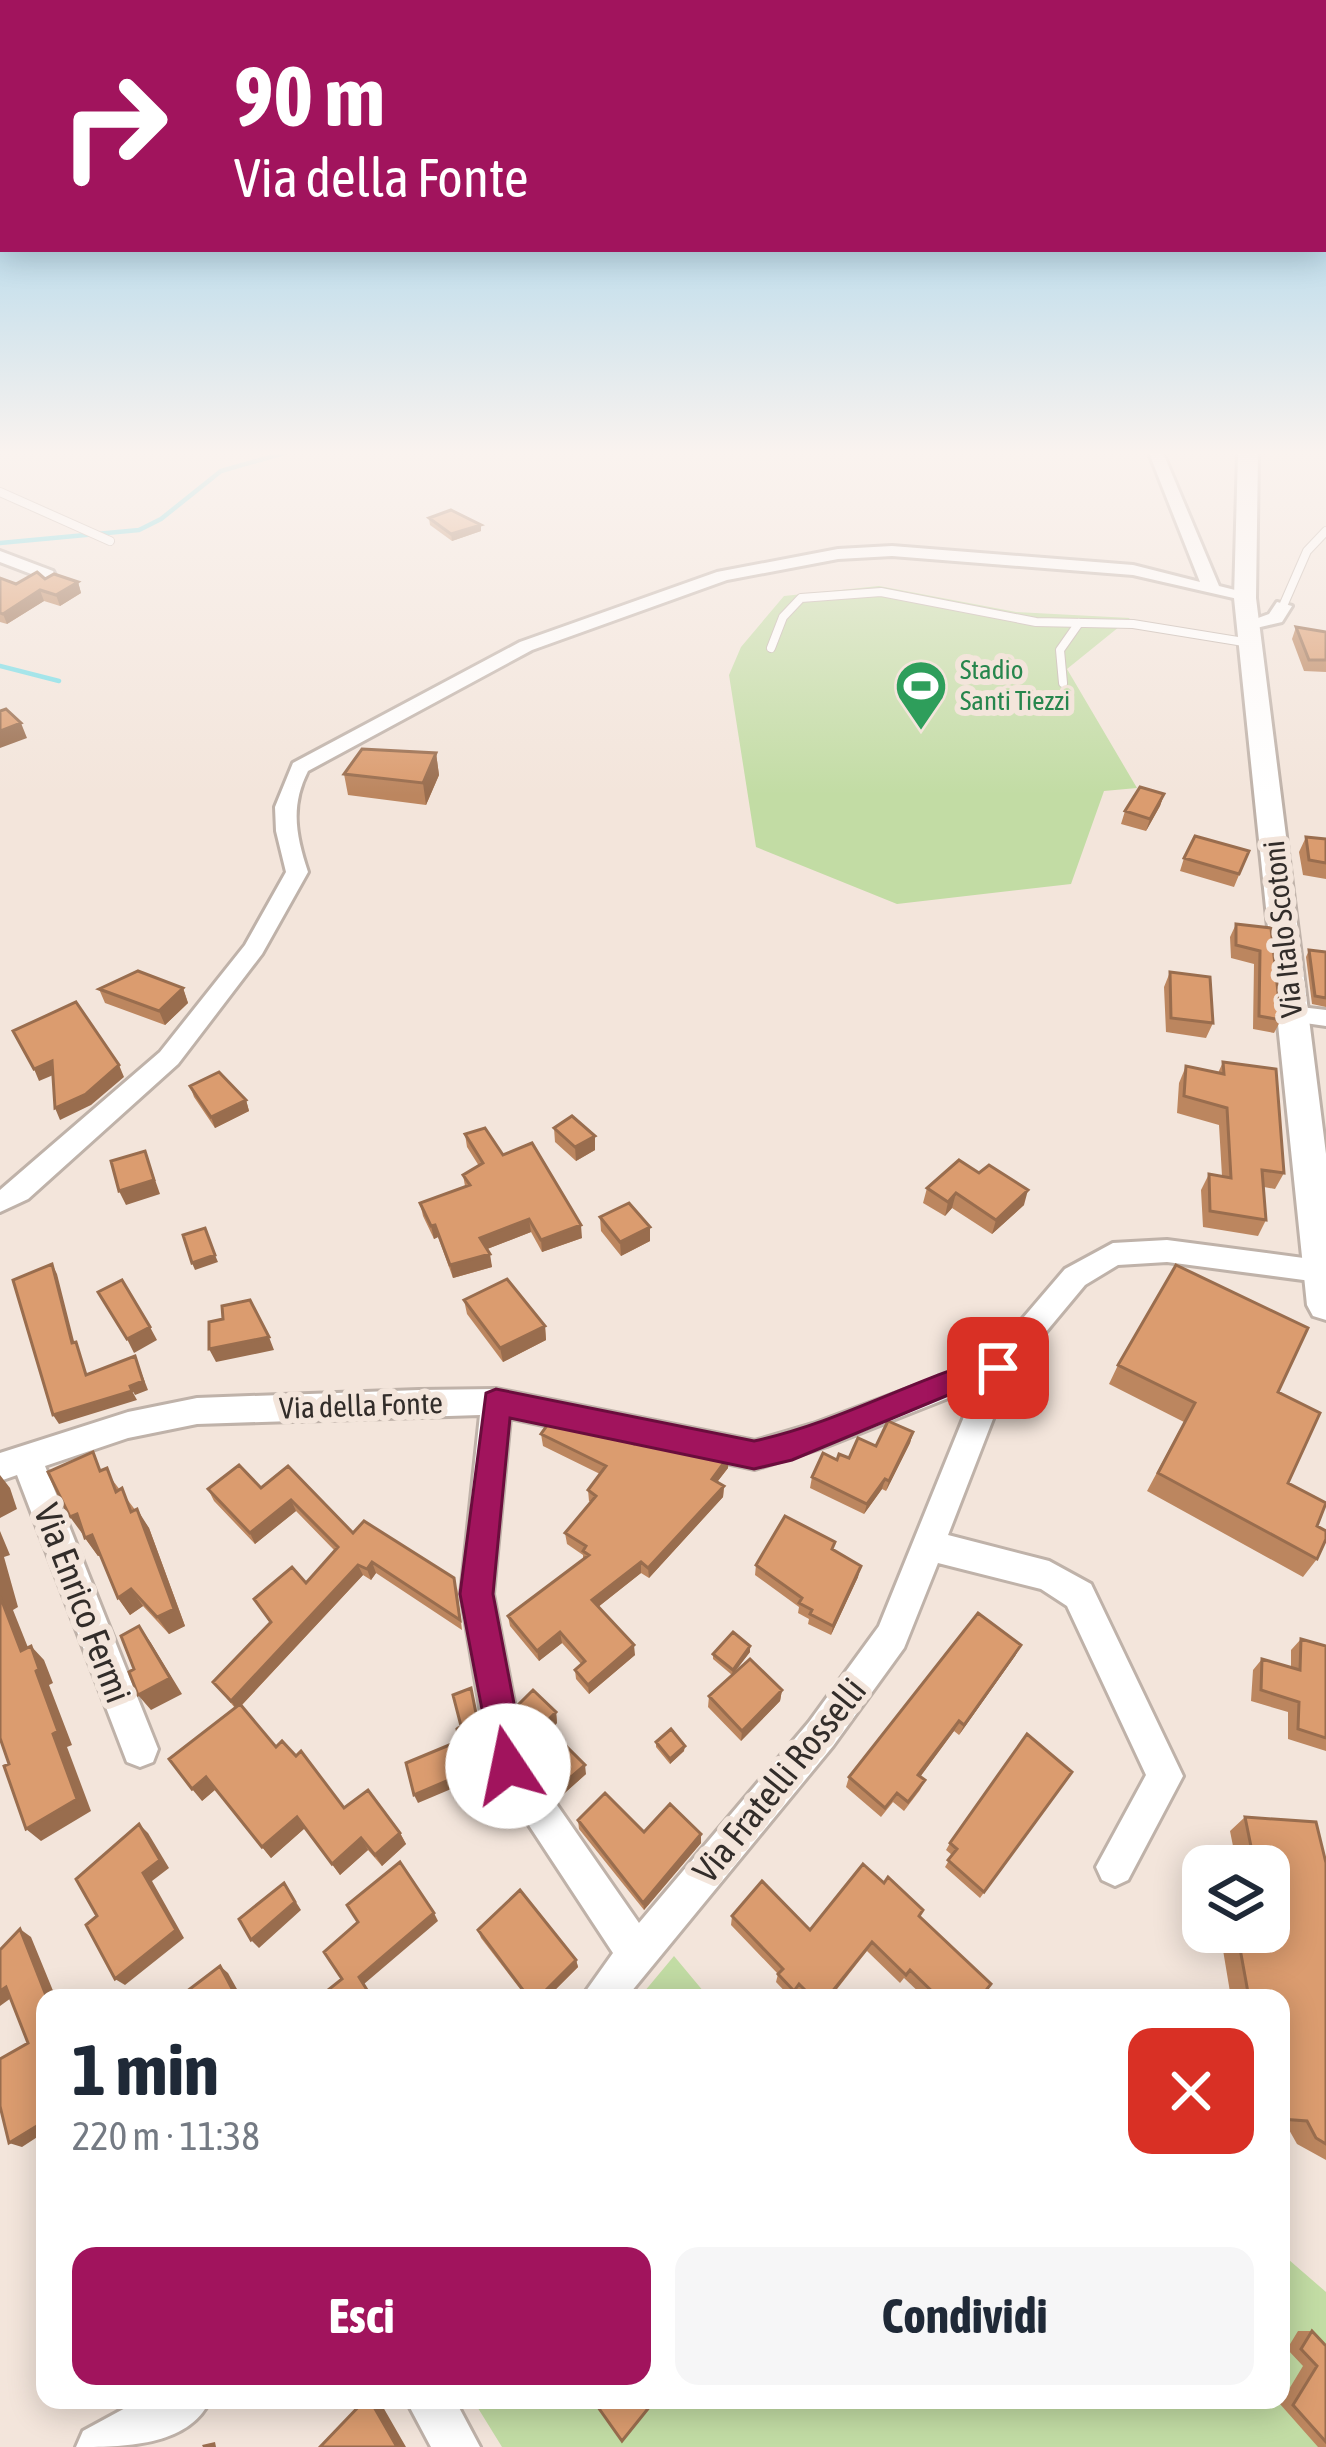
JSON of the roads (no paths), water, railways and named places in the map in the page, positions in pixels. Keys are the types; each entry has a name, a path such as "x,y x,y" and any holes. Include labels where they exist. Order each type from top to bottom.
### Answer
{"street":[{"path":"27,567 46,575"},
{"path":"0,1202 19,1192 169,1058 254,949 297,872 285,835 285,792 300,767 526,646 723,576 769,567"},
{"path":"1097,567 1133,570 1211,590 1248,622 1276,618 1283,606"},
{"path":"1202,567 1211,590"},
{"name":"Via Italo Scotoni","path":"1248,567 1248,622 1325,1283"},
{"path":"1292,1014 1326,1018"},
{"name":"Via Fratelli Rosselli","path":"608,1989 821,1734 892,1637 998,1368 1075,1277 1113,1254 1167,1251 1325,1283"},
{"name":"Via della Fonte","path":"13,1462 128,1425 197,1411 496,1402 754,1455 792,1447 947,1382 998,1368"},
{"path":"496,1402 477,1594 508,1766 637,1954"},
{"name":"Via Enrico Fermi","path":"13,1462 140,1749"},
{"path":"931,1546 1049,1576 1079,1595 1165,1776 1115,1868"},
{"path":"99,2447 170,2409"},
{"path":"434,2409 457,2447"}],"lane":[{"path":"1283,606 1300,567"},
{"path":"771,648 783,617 801,598 881,592 1036,622 1197,631 1248,622"},
{"path":"1064,683 1056,658 1061,642 1079,623"}],"waterway":[{"path":"0,666 59,681"}],"place":[{"name":"Stadio Santi Tiezzi","path":"921,732"}]}
